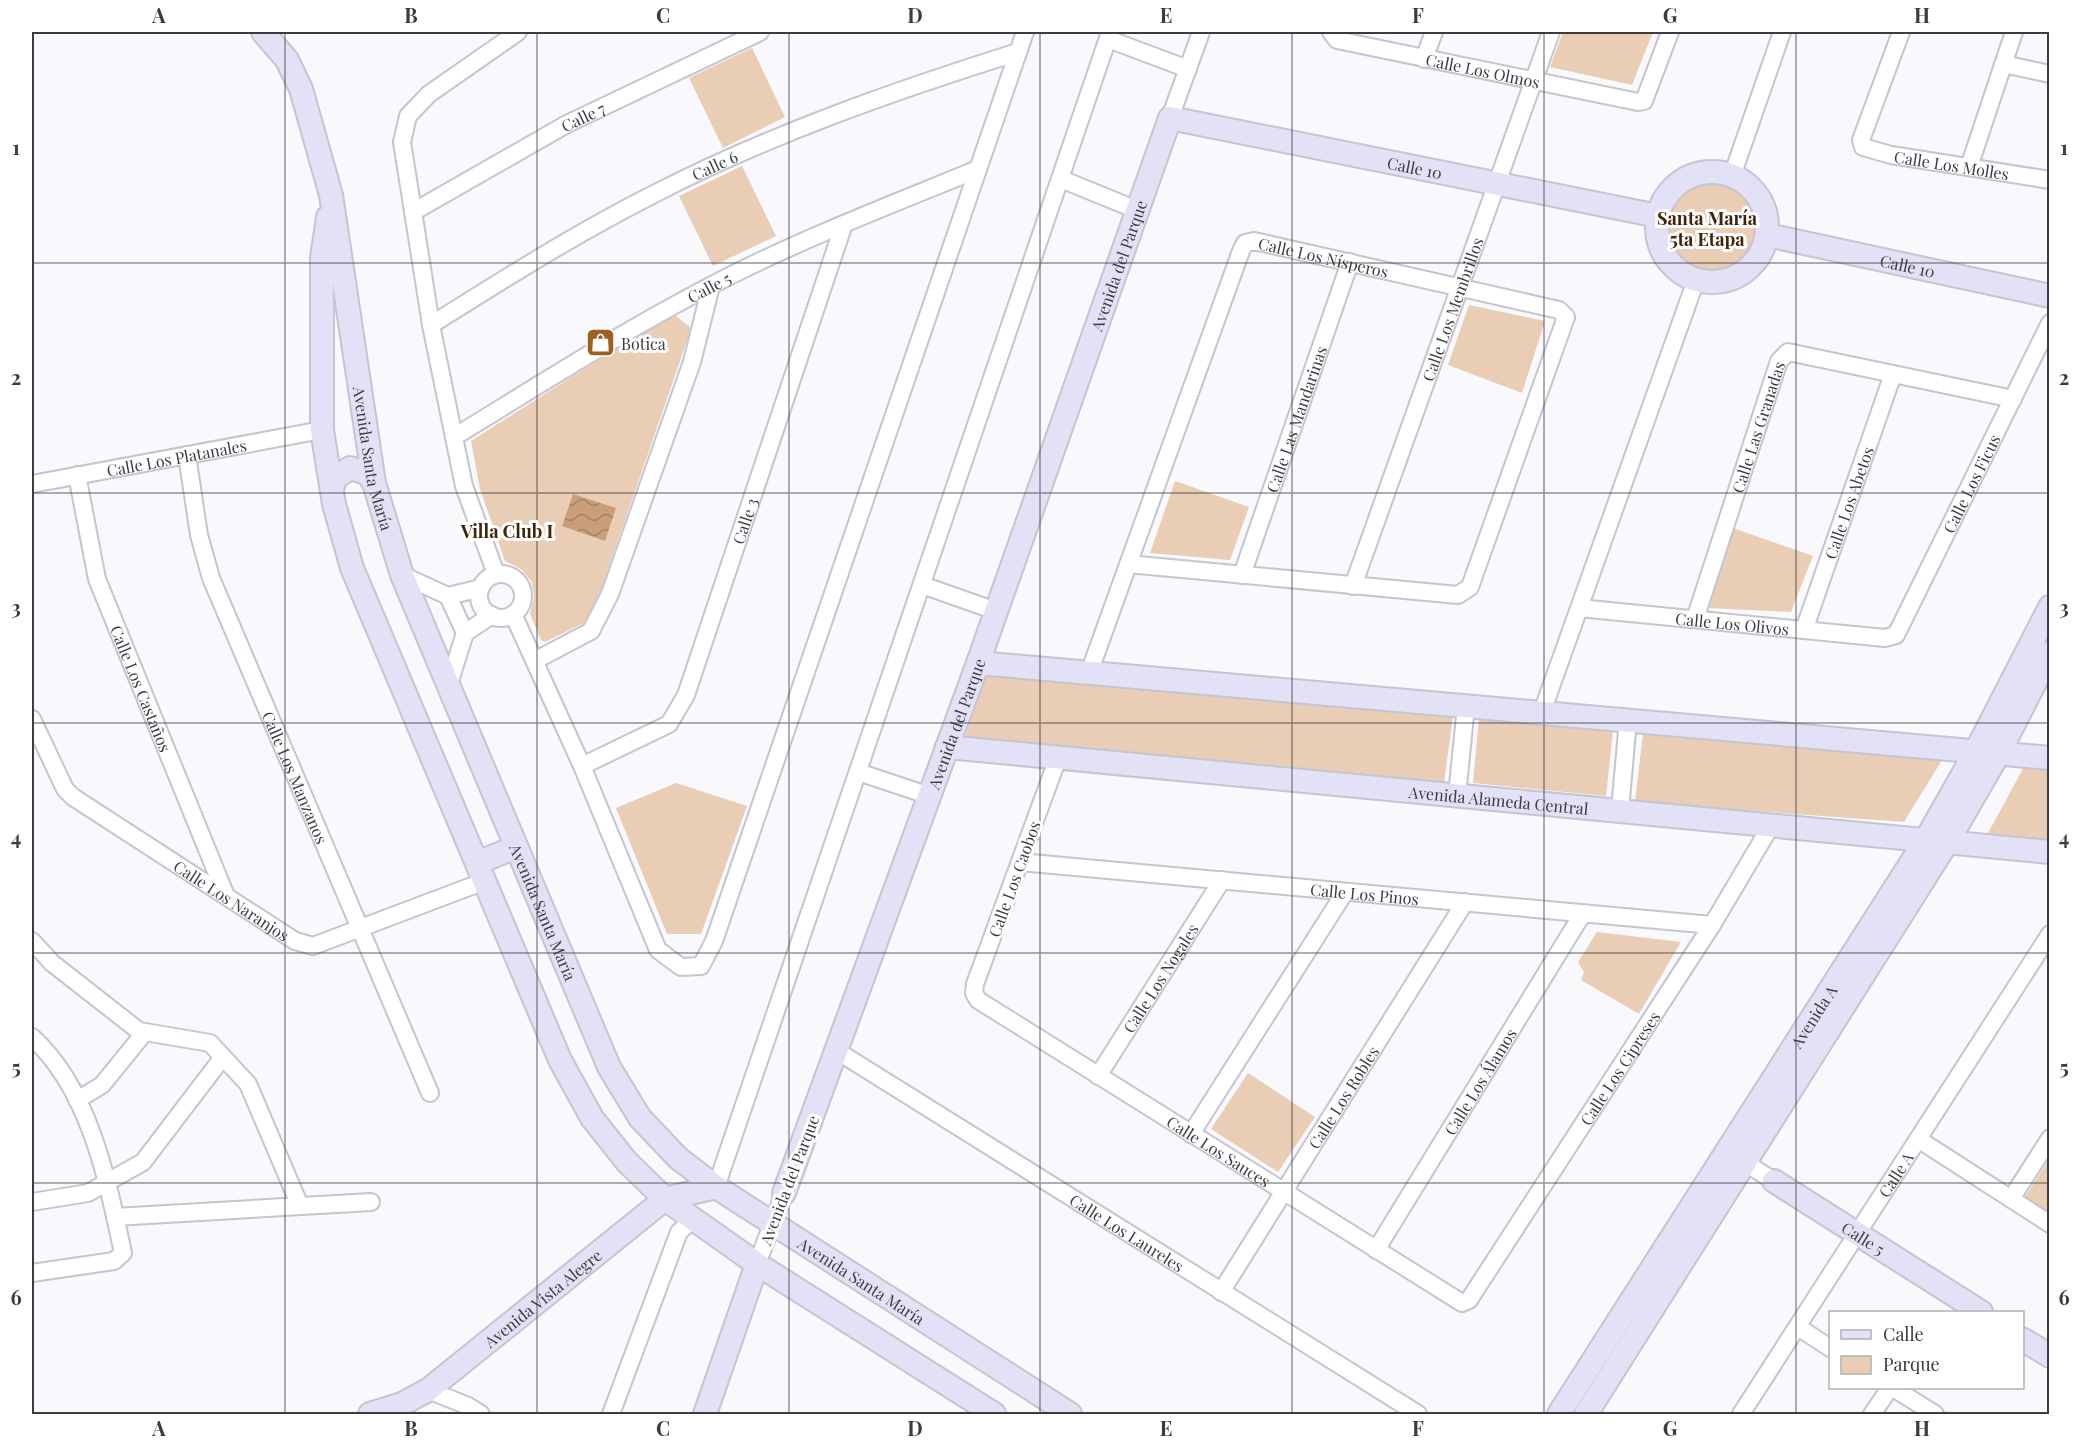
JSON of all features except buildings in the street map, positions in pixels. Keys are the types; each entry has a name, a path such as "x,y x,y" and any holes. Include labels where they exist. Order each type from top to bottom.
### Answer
{"street":[{"name":"Avenida Santa María","path":"263,32 287,60 301,89 331,195 374,483 402,575 609,1067 640,1118 678,1158 716,1187 1070,1414"},
{"path":"496,574 464,486 431,325 402,142 408,116 429,94 518,32"},
{"name":"Calle 7","path":"413,213 567,124 726,45 760,32"},
{"path":"513,614 536,660 582,766 658,950 681,967 702,966 714,941 1025,32"},
{"name":"Avenida del Parque","path":"705,1414 757,1264 978,663 1201,32"},
{"name":"Calle Los Olmos","path":"1332,32 1337,40 1638,102 1644,101 1670,32"},
{"path":"1424,59 1434,32"},
{"name":"Calle Los Membrillos","path":"1353,586 1551,32"},
{"path":"1732,176 1782,32"},
{"name":"Calle Los Molles","path":"1900,32 1861,140 1863,147 1870,151 2049,180"},
{"path":"1969,167 2014,32"},
{"path":"716,1187 1109,35 1188,69"},
{"name":"Calle 6","path":"431,325 541,255 676,183 773,139 883,96 1018,52"},
{"path":"2003,64 2049,74"},
{"name":"Calle 10","path":"1170,118 1658,216"},
{"name":"Calle 5","path":"454,437 579,360 711,286 844,224 978,169"},
{"path":"1713,172 1732,176 1748,185 1760,199 1767,217 1767,235 1761,253 1749,268 1733,278 1714,282 1696,280 1681,273 1669,262 1661,248 1657,232 1658,216 1665,198 1678,184 1694,175 1713,172"},
{"path":"1060,179 1137,210"},
{"name":"Avenida Santa María","path":"331,195 322,258 322,430 332,490 352,568 560,1060 592,1118 627,1162 665,1199 757,1264 994,1414"},
{"name":"Calle 3","path":"582,766 669,724 686,695 844,224"},
{"name":"Calle 10","path":"1767,235 2049,296"},
{"name":"Calle Los Nísperos","path":"1089,673 1245,243 1254,241 1459,287 1558,310 1566,317 1470,587 1458,595 1353,586"},
{"name":"Calle Las Mandarinas","path":"1242,575 1350,262"},
{"path":"1542,712 1696,280"},
{"path":"536,660 591,631 610,594 692,362 711,286"},
{"name":"Calle Los Ficus","path":"1885,638 1896,635 2049,323"},
{"name":"Calle Las Granadas","path":"1695,619 1782,357 1788,352 2013,399"},
{"name":"Calle Los Abetos","path":"1804,630 1893,374"},
{"name":"Calle Los Platanales","path":"32,484 322,430"},
{"name":"Calle Los Manzanos","path":"187,455 199,535 211,578 430,1093"},
{"path":"332,490 335,478 350,468 367,473 374,483"},
{"name":"Calle Los Castaños","path":"77,475 100,588 226,896"},
{"path":"1128,564 1353,586"},
{"path":"496,574 509,576 520,584 522,603 513,614 499,617 492,615 482,607 481,588 484,582 496,574"},
{"path":"402,575 448,597 465,633"},
{"path":"922,585 996,611"},
{"path":"448,597 481,588"},
{"name":"Avenida A","path":"1586,1414 1747,1164 1938,839 1976,751 2049,607"},
{"name":"Calle Los Olivos","path":"1579,608 1885,638"},
{"path":"448,687 465,633 492,615"},
{"name":"Avenida A","path":"1560,1414 1938,839 1999,753 2049,653"},
{"path":"978,663 2049,758"},
{"path":"1457,795 1466,706"},
{"name":"Calle Los Naranjos","path":"32,719 65,789 73,797 295,941 313,946 360,928 481,872"},
{"path":"1620,810 1628,720"},
{"name":"Avenida Alameda Central","path":"947,747 1938,839 2049,852"},
{"name":"Calle Los Caobos","path":"978,1000 974,993 975,984 1058,758"},
{"path":"858,772 930,796"},
{"name":"Calle Los Cipreses","path":"1459,1302 1465,1303 1469,1300 1712,925 1772,824"},
{"path":"481,872 516,847"},
{"name":"Calle Los Pinos","path":"1020,862 1712,925"},
{"name":"Calle Los Nogales","path":"1098,1076 1222,880"},
{"path":"1191,1134 1345,891"},
{"name":"Calle Los Robles","path":"1221,1292 1466,902"},
{"name":"Calle Los Álamos","path":"1376,1250 1583,913"},
{"name":"Calle A","path":"1742,1414 2049,934"},
{"path":"32,941 52,963 139,1031 210,1043 248,1084 300,1206"},
{"name":"Calle Los Sauces","path":"978,1000 1459,1302"},
{"path":"77,1100 102,1085 145,1032"},
{"path":"32,1037 73,1090 107,1184 123,1253 114,1261 32,1273"},
{"name":"Calle Los Laureles","path":"837,1051 1418,1414"},
{"path":"32,1202 88,1193 143,1162 223,1057"},
{"path":"2011,1199 2049,1138"},
{"path":"1918,1139 2049,1224"},
{"name":"Calle 5","path":"1747,1164 1979,1311"},
{"name":"Avenida Vista Alegre","path":"370,1414 418,1401 665,1199 716,1187"},
{"path":"115,1217 371,1202"},
{"path":"611,1414 680,1232 693,1219"},
{"path":"1798,1327 1829,1347"},
{"path":"2024,1340 2049,1356"},
{"path":"1872,1414 1890,1389"},
{"path":"1893,1389 1935,1414"},
{"path":"418,1401 468,1406 481,1414"}],"green space":[{"path":"1563,32 1653,32 1632,85 1550,67"},
{"path":"752,48 785,117 723,148 689,78"},
{"path":"742,166 776,236 713,266 679,196"},
{"path":"1712,182 1729,186 1744,195 1753,210 1757,227 1753,244 1744,259 1729,268 1712,272 1695,268 1680,259 1671,244 1667,227 1671,210 1680,195 1695,186"},
{"path":"1469,305 1545,321 1522,393 1448,365"},
{"path":"671,316 676,316 690,327 689,335 592,616 588,621 545,642 541,640 530,614 534,597 532,582 521,569 505,561 480,489 471,441"},
{"path":"1175,481 1249,507 1230,560 1150,553"},
{"path":"1733,528 1813,556 1791,612 1707,608"},
{"path":"986,673 1453,716 1444,783 965,738"},
{"path":"1479,718 1613,731 1606,796 1473,783"},
{"path":"1643,733 1942,760 1904,822 1635,802"},
{"path":"2025,765 2049,768 2049,840 1987,835"},
{"path":"676,783 747,806 701,934 667,934 616,808"},
{"path":"1597,932 1681,942 1639,1014 1581,980 1584,972 1578,962"},
{"path":"1248,1073 1315,1117 1278,1172 1211,1129"},
{"path":"2049,1159 2049,1213 2025,1197"}],"water":[{"path":"573,494 616,508 605,541 562,526"}],"place":[{"name":"Botica","path":"600,343"}],"district":[{"name":"Santa María 5ta Etapa","path":"1707,228"},
{"name":"Villa Club I","path":"507,531"}]}
